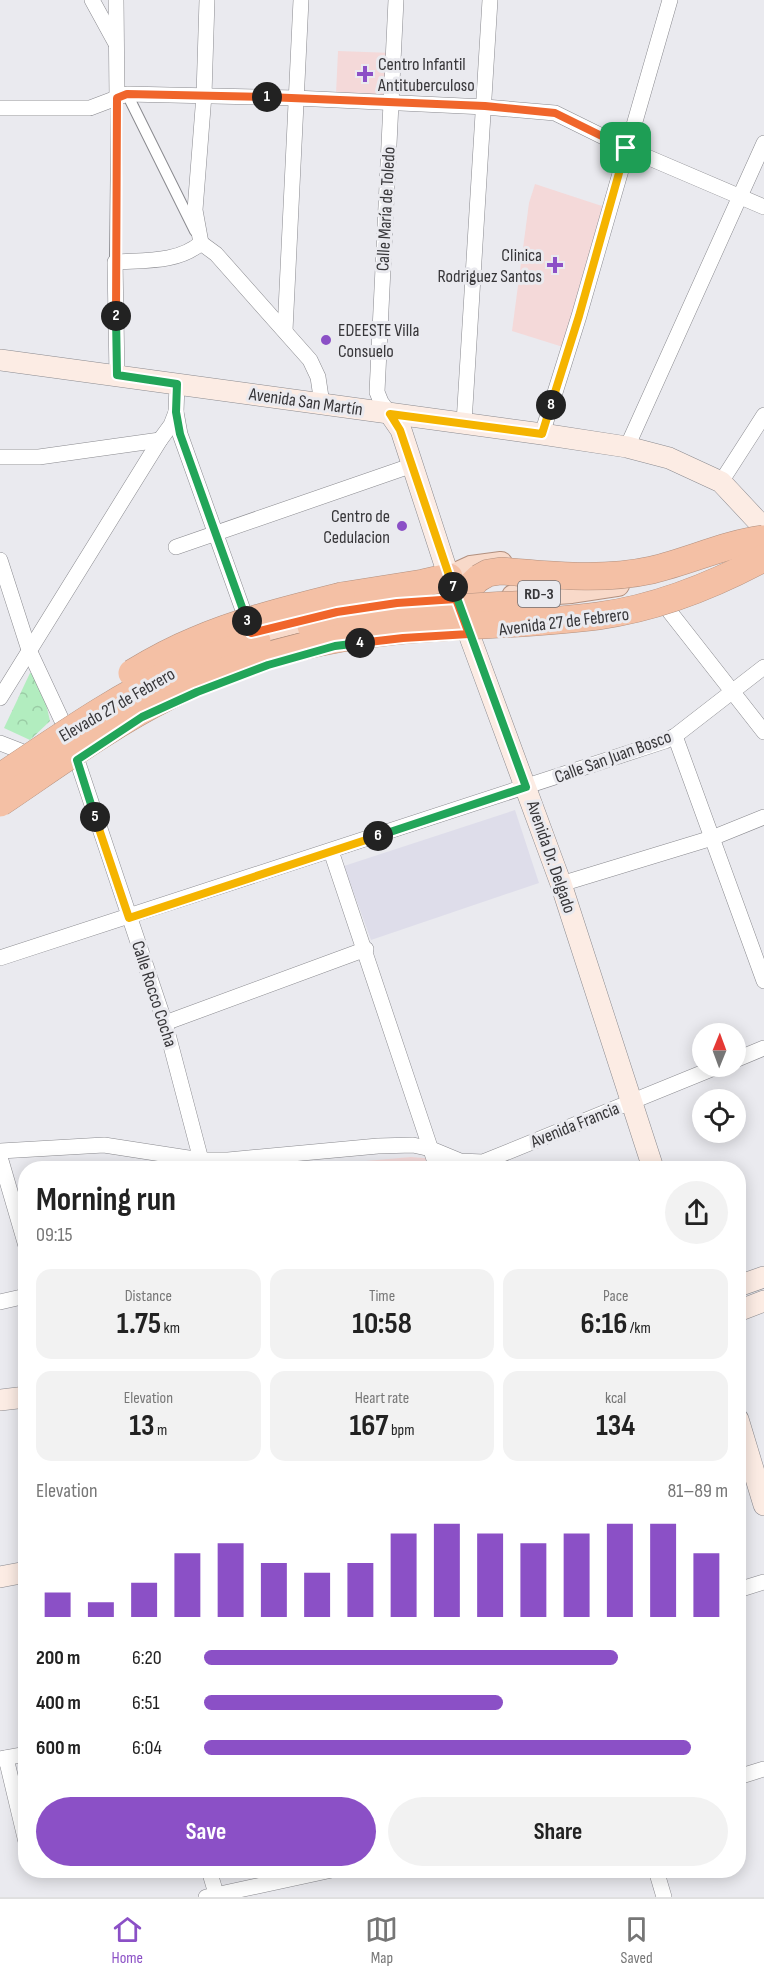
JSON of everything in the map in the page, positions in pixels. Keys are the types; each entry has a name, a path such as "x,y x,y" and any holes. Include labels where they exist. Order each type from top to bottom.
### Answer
{"highway":[{"path":"35,748 77,710 168,652 258,619 341,596 423,583 453,588 501,570 589,578 622,576 676,564 742,542 764,543"},
{"name":"Elevado 27 de Febrero","path":"0,777 35,748 174,671 212,655 298,628 352,617 432,608 555,603 638,592 688,577 764,543"},
{"name":"Elevado 27 de Febrero","path":"0,803 143,710 168,696 244,664 300,647 383,632 553,621 624,611 682,596 713,583 764,543"}],"main road":[{"name":"Avenida San Martín","path":"0,360 627,447 669,458 721,482 764,543"},
{"name":"Avenida Dr. Delgado","path":"390,414 400,430 413,465 469,634 561,884 651,1161"},
{"name":"Avenida 27 de Febrero","path":"0,766 35,748 64,725 121,688 171,660 251,633 337,612 397,603 453,588 572,592 664,576 723,550 764,543"},
{"name":"Avenida 27 de Febrero","path":"0,810 73,769 142,717 197,692 268,665 335,646 618,618 666,607 726,584 764,543"},
{"path":"453,588 471,567 492,563 520,564 574,572 664,576"},
{"path":"746,1284 764,1277"},
{"path":"746,1308 764,1301"},
{"path":"0,1400 18,1398"},
{"path":"746,1445 764,1504"},
{"path":"0,1577 18,1574"}],"street":[{"path":"92,0 117,45"},
{"path":"116,0 117,45 122,96 116,262 117,375"},
{"path":"201,243 195,210 204,95 207,0"},
{"path":"285,331 301,0"},
{"name":"Calle María de Toledo","path":"390,414 377,392 396,0"},
{"path":"464,423 490,0"},
{"path":"542,434 579,316 669,0"},
{"path":"0,108 90,108 122,96 204,95 485,106 555,113 626,148 764,207"},
{"path":"122,96 201,243 216,254 310,360 318,377 322,404"},
{"path":"627,447 764,143"},
{"path":"116,262 178,256 193,250 201,243"},
{"path":"177,384 176,412 180,434 251,633"},
{"path":"0,698 171,425 176,412"},
{"path":"721,482 764,415"},
{"path":"0,458 39,457 160,440"},
{"path":"176,547 413,465"},
{"name":"Calle Rocco Cocha","path":"0,560 29,650 64,725 73,769 129,918 165,1023 201,1160"},
{"path":"666,607 764,732"},
{"name":"Calle San Juan Bosco","path":"0,958 129,918 675,736 764,667"},
{"path":"675,736 764,981"},
{"path":"0,742 35,748 73,769"},
{"path":"561,884 712,838 764,817"},
{"path":"332,851 435,1161"},
{"path":"165,1023 366,949"},
{"path":"746,1055 764,1048"},
{"name":"Avenida Francia","path":"485,1161 692,1077"},
{"name":"Avenida Francia","path":"0,1151 104,1145 201,1160 228,1160 378,1146 413,1145 431,1149 460,1161"},
{"path":"0,1158 18,1219"},
{"path":"0,1302 18,1298"},
{"path":"746,1588 764,1582"},
{"path":"18,1755 3,1758 18,1813"},
{"path":"746,1775 764,1769"},
{"path":"210,1878 213,1896 295,1878"},
{"path":"658,1878 664,1897"}],"shaded area":[{"name":"Centro Infantil Antituberculoso","path":"338,51 393,53 391,96 336,94"},
{"name":"Clinica Rodriguez Santos","path":"535,184 608,208 563,347 512,331 529,203"},
{"path":"515,810 539,883 371,940 344,866"},
{"path":"411,1157 435,1159 436,1161 366,1161"}],"green space":[{"path":"30,673 39,673 50,721 30,740 4,728"}],"place":[{"name":"Centro Infantil Antituberculoso","path":"365,74"},
{"name":"Clinica Rodriguez Santos","path":"555,265"},
{"name":"EDEESTE Villa Consuelo","path":"326,340"},
{"name":"Centro de Cedulacion","path":"402,526"}],"route":[{"path":"626,148 555,113 485,106 204,95 127,94 117,98 117,375 177,384 176,412 180,434 251,633 337,612 397,603 456,599 469,634 403,638 335,646 268,665 197,692 142,717 77,760 129,918 526,787 456,599 413,465 400,430 390,414 542,434 579,316 626,148"}]}
